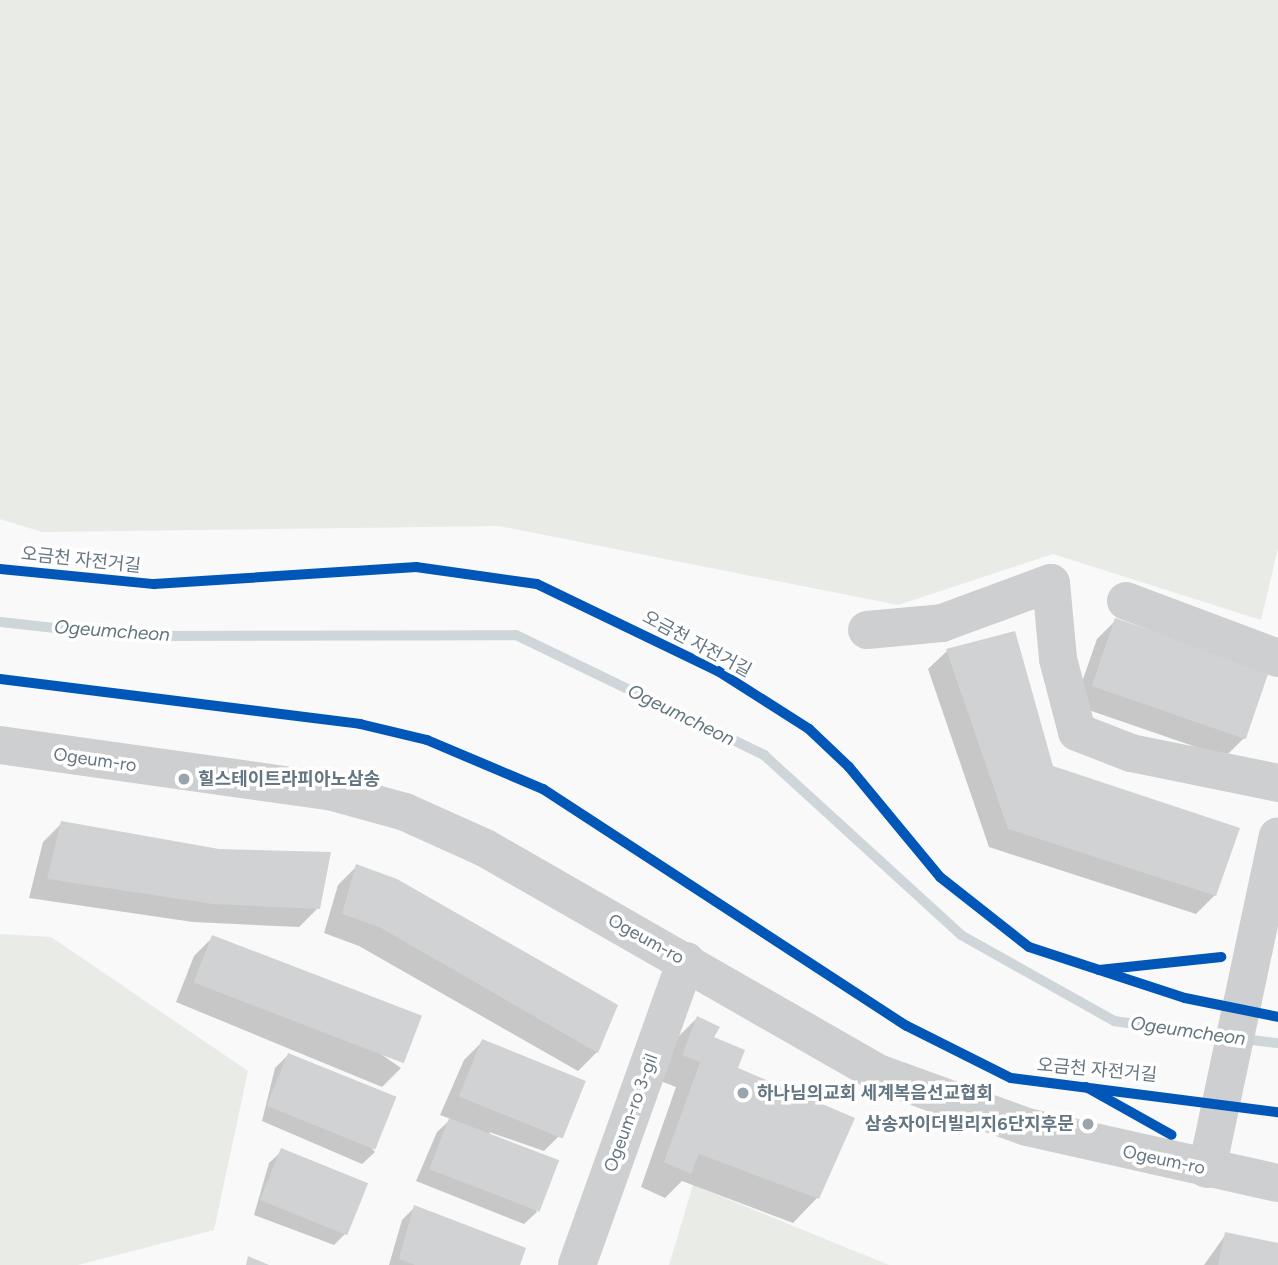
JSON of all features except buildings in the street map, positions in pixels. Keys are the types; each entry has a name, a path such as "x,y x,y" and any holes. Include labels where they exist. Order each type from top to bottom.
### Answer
{"street":[{"path":"867,631 942,623 1051,583 1058,659 1077,732 1131,754 1278,782"},
{"path":"1126,601 1278,658"},
{"name":"Ogeum-ro","path":"0,745 329,792 405,812 485,848 878,1073 1027,1127 1278,1183"},
{"path":"1207,1169 1278,836"},
{"name":"Ogeum-ro 3-gil","path":"577,1265 686,961"}],"shaded area":[{"path":"0,0 1278,0 1278,548 1261,620 1053,554 898,605 499,526 42,532 0,519"},
{"path":"0,934 51,937 248,1071 214,1230 78,1265 0,1265"},
{"path":"693,1185 889,1265 669,1265"}],"waterway":[{"name":"Ogeumcheon","path":"0,622 128,636 516,635 764,755 961,935 1114,1021 1229,1037"},
{"name":"Ogeumcheon","path":"1244,1039 1278,1043"}],"cycle path":[{"name":"오금천 자전거길","path":"0,569 154,584 416,567 537,584 718,671 809,729 849,767 940,877 1029,947 1185,998 1278,1017"},
{"name":"오금천 자전거길","path":"0,679 360,724 427,740 543,789 907,1026 1011,1078 1278,1112"},
{"path":"1099,970 1221,957"},
{"name":"오금천 자전거길","path":"1086,1087 1172,1135"}],"place":[{"name":"힐스테이트라피아노삼송","path":"184,779"},
{"name":"하나님의교회 세계복음선교협회","path":"743,1093"},
{"name":"삼송자이더빌리지6단지후문","path":"1088,1124"}]}
